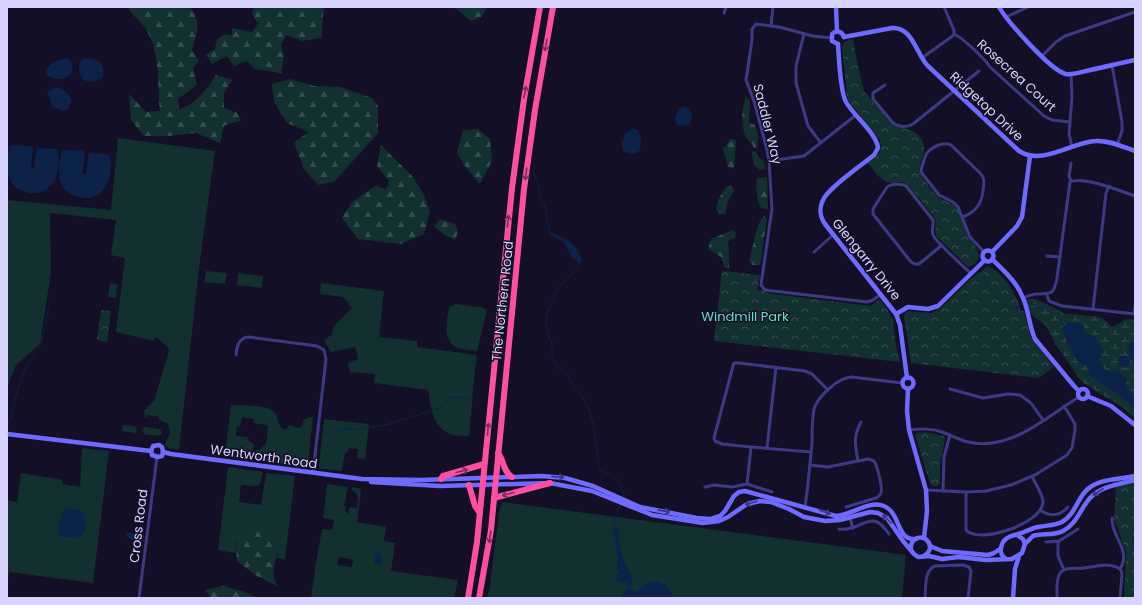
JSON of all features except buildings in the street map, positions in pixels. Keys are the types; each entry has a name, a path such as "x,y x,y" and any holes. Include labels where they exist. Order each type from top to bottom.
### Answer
{"highway":[{"name":"The Northern Road","path":"468,598 477,542 513,175 540,7"},
{"name":"The Northern Road","path":"479,598 487,554 494,498 524,189 535,110 553,7"},
{"path":"498,452 502,458 506,473 512,477"},
{"path":"440,479 443,476 484,464"},
{"path":"494,498 550,483"},
{"path":"469,485 475,506 480,513"}],"street":[{"path":"724,13 726,7"},
{"path":"773,7 771,26 787,28 814,37 831,38 833,42 838,44 842,42 844,36 837,32"},
{"path":"836,7 837,32"},
{"path":"922,58 951,38 954,34 954,30 944,7"},
{"path":"998,7 1042,56 1060,71 1071,74 1135,60"},
{"path":"1006,17 1028,7"},
{"path":"1042,56 1056,42 1065,36 1135,12"},
{"name":"Saddler Way","path":"771,26 755,25 752,28 746,80 754,101 769,161 772,212 762,284 763,288 767,290 867,302 873,300 881,294"},
{"name":"Ridgetop Drive","path":"844,36 899,28 909,35 926,64 1018,151 1030,156 1044,156 1096,141 1105,141 1135,151"},
{"path":"831,38 832,34 837,32"},
{"path":"804,34 796,66 796,83 808,126 821,143"},
{"name":"Rosecrea Court","path":"954,34 987,62 990,67 1044,116 1052,120 1070,122"},
{"name":"Glengarry Drive","path":"838,44 844,98 876,141 878,148 874,155 828,192 822,200 820,210 822,219 896,314 900,325 907,378"},
{"path":"1112,65 1122,122 1118,145"},
{"path":"885,85 874,93 873,98 893,123 905,126 913,124 979,71"},
{"path":"1071,74 1072,97 1069,134 1072,147"},
{"path":"769,161 804,156 856,115"},
{"path":"896,314 908,307 928,309 936,307 984,260 984,252 972,239 962,217 957,206 952,201 939,195 921,171 926,154 943,143 950,145 981,174 984,179 981,202 969,214 962,217"},
{"path":"992,252 1017,226 1022,217 1030,156"},
{"path":"1071,163 1069,176 1071,181"},
{"path":"1071,181 1097,183 1135,196"},
{"path":"1023,298 1033,295 1047,295 1053,290 1056,283 1068,185 1071,181"},
{"path":"942,245 920,263 915,264 911,262 873,214 873,209 887,187 902,184 906,186 932,218 934,223 933,235 970,274"},
{"path":"1093,309 1108,186"},
{"path":"814,252 834,235"},
{"path":"984,252 989,250 992,252"},
{"path":"992,252 994,256 992,259"},
{"path":"1047,256 1060,257"},
{"path":"984,260 989,261 992,259"},
{"path":"992,259 1012,280 1023,298 1032,334 1035,339 1074,386 1080,391 1085,390 1088,393 1087,396"},
{"path":"1047,295 1049,301 1062,306 1135,314 1135,306"},
{"path":"236,355 238,342 248,337 317,346 324,350 326,359 313,473"},
{"path":"811,452 715,442 714,440 733,366 734,363 738,363 809,372 828,390"},
{"path":"767,448 776,367"},
{"path":"805,507 809,486 814,410 828,390 838,381 849,377 902,383 903,386 908,389"},
{"path":"902,383 907,378 911,379 913,383 908,389 907,411 909,430 926,490 927,511 924,538"},
{"path":"950,389 983,398 997,397 1008,394 1020,395 1031,403 1043,420"},
{"path":"1079,397 1078,394 1080,391"},
{"path":"909,430 931,429 972,443 997,443 1017,436 1079,397 1083,399 1087,396"},
{"path":"1087,396 1111,406 1135,425"},
{"path":"926,490 966,492 986,491 1006,487 1032,476 1067,455 1072,448 1075,426 1064,406"},
{"path":"858,461 855,437 861,422"},
{"path":"7,434 151,451"},
{"path":"942,491 944,458 950,435"},
{"path":"157,445 162,447 164,452 162,456 157,457 152,455 151,451 153,446 157,445"},
{"path":"748,484 752,447"},
{"name":"Wentworth Road","path":"164,452 362,479 440,479 483,481"},
{"name":"Cross Road","path":"139,598 157,457"},
{"path":"810,465 828,467 870,459 875,462 881,492 880,495 876,498 846,507"},
{"path":"495,481 512,477 542,476 571,479 593,486 645,513 706,524 722,520 741,507 753,502 764,501 781,503 805,507 838,516 872,506 882,506 888,508 892,512 904,536 910,539 924,538 928,541 930,546 929,551 924,556"},
{"path":"966,492 967,531 971,534 989,535 1015,527 1028,521 1040,510 1043,505 1043,500 1032,476"},
{"path":"930,546 942,551 988,555 994,553 1000,549 1007,537 1064,521 1073,511 1085,492 1093,485 1135,476"},
{"name":"Wentworth Road","path":"362,479 369,481 440,486 469,485 483,481"},
{"path":"1013,598 1015,569 1025,544 1033,536 1052,535 1066,529 1074,522 1090,498 1102,489 1135,480"},
{"path":"483,481 550,483 617,498"},
{"path":"705,487 714,485 730,487 748,484 772,492"},
{"path":"627,503 694,518 711,519 722,515 732,497 741,491 749,491 781,503 804,517 826,521 837,521 870,512 883,515 889,519 901,538 916,556 942,559 959,557 986,560 1014,558 1020,555"},
{"path":"1040,510 1046,514 1054,515 1062,513 1068,507"},
{"path":"850,518 853,528"},
{"path":"1112,518 1112,525 1124,552 1123,562 1120,569 1122,573 1120,598"},
{"path":"839,529 846,530 871,521 883,524 890,534"},
{"path":"1046,542 1058,542 1078,529"},
{"path":"1017,535 1023,538 1025,544"},
{"path":"911,550 911,544 916,538"},
{"path":"1058,542 1058,556 1064,570"},
{"path":"1000,549 1002,555 1014,564 1015,569"},
{"path":"925,598 928,574 931,567 935,566 969,567 971,571 968,598"},
{"path":"1057,598 1059,576 1064,570 1099,566 1116,567 1120,569"}],"green space":[{"path":"128,7 190,7 194,13 197,23 197,33 192,50 199,61 193,68 197,85 178,99 179,109 190,104 205,91 216,75 232,80 224,93 224,108 237,113 241,120 224,126 220,143 196,133 168,136 144,136 131,120 129,94 146,112 160,111 158,70 155,50 147,31"},
{"path":"254,7 324,7 321,38 302,41 286,35 281,45 284,57 281,73 255,69 247,61 234,66 227,56 212,64 206,55 215,49 217,39 225,34 232,35 232,28 252,32 258,24 252,14"},
{"path":"454,7 488,7 481,17 471,21"},
{"path":"853,39 864,91 891,123 898,127 910,130 920,137 923,143 924,154 919,171 938,197 952,204 958,211 968,236 976,247 979,255 978,259 972,266 968,267 936,236 935,218 907,184 903,182 892,183 885,181 878,176 868,163 881,150 881,143 847,97 842,48 844,42"},
{"path":"291,79 314,86 341,87 372,98 378,106 378,133 334,182 318,185 304,169 294,142 309,132 287,123 274,102 272,84"},
{"path":"746,96 750,102 749,122 755,125 758,135 757,148 753,148 753,145 748,141 743,129 742,115"},
{"path":"478,129 490,139 492,161 480,184 464,165 457,152 463,130"},
{"path":"118,138 215,151 199,268 179,450 168,448 165,444 170,434 168,424 159,420 159,417 148,415 145,417 144,411 154,401 169,351 167,346 156,337 154,341 116,332 125,258 111,255 116,220 50,213 51,272 40,344 16,365 7,388 7,200 111,210"},
{"path":"730,139 736,140 734,169 728,167 722,148 726,146"},
{"path":"381,145 413,177 424,195 430,212 424,234 401,244 358,239 342,218 352,202 375,186 386,189 389,181 377,166"},
{"path":"752,151 756,152 760,159 763,160 766,169 760,170 754,164"},
{"path":"767,177 768,209 761,208 757,197 757,178"},
{"path":"732,186 734,191 728,201 725,214 718,213 716,209 718,200 726,187"},
{"path":"764,216 767,219 760,265 752,265 749,260 759,224"},
{"path":"440,219 455,224 458,232 455,240 443,234 434,226"},
{"path":"733,230 736,233 735,238 728,242 729,269 724,267 721,257 708,249 711,239"},
{"path":"988,266 994,269 1009,285 1021,311 1024,311 1031,338 1054,367 1039,378 911,363 904,317 905,313 909,311 931,313 941,308 973,277"},
{"path":"206,271 227,273 225,284 204,282"},
{"name":"Windmill Park","path":"722,271 760,275 757,290 766,291 766,293 871,306 880,299 893,320 900,362 714,341"},
{"path":"238,273 263,276 262,288 237,285"},
{"path":"110,283 117,284 116,298 108,297"},
{"path":"321,283 384,291 379,337 417,341 417,347 477,355 469,436 457,436 450,434 439,426 433,415 428,390 374,383 375,374 350,372 348,363 358,359 355,347 331,352 324,341 332,334 334,326 352,308 343,297 320,294"},
{"path":"1028,299 1036,299 1061,311 1064,314 1098,317 1103,319 1112,327 1127,319 1135,320 1135,418 1121,406 1081,381 1054,342 1047,327 1030,313"},
{"path":"455,304 481,307 487,310 477,351 458,348 450,341 447,330 448,313 449,307"},
{"path":"101,310 111,311 107,342 97,340"},
{"path":"231,405 254,406 271,409 276,414 282,429 285,430 289,425 297,428 300,427 302,426 303,421 309,417 313,417 308,465 305,467 256,460 255,450 259,450 266,444 268,427 266,425 253,423 254,419 242,417 240,427 237,427 236,436 247,437 249,441 254,444 252,452 253,460 225,456"},
{"path":"324,419 369,424 365,459 357,458 358,449 349,448 347,453 345,452 342,471 321,469 319,466"},
{"path":"125,425 137,427 136,433 122,431 122,427"},
{"path":"144,427 160,429 162,433 159,436 144,434 142,430"},
{"path":"926,432 944,436 945,439 940,465 940,484 938,486 933,486 930,483 915,435 917,433"},
{"path":"82,448 109,451 93,583 9,572 7,588 7,500 17,502 21,473 62,480 62,484 80,487"},
{"path":"228,467 263,472 260,484 256,486 241,485 239,502 261,505 266,473 295,476 285,559 276,558 279,540 235,538 236,553 218,550"},
{"path":"1135,482 1135,598 1124,598 1126,552 1114,519 1116,487"},
{"path":"327,484 348,487 344,506 346,506 345,512 348,512 345,515 349,513 349,507 357,508 358,498 352,490 352,487 361,489 357,522 386,527 384,541 395,543 391,571 458,580 454,598 311,598 322,529 332,530 334,520 323,518","holes":["339,557 353,560 352,567 337,565"]},
{"path":"502,502 906,555 902,598 487,598 490,586 499,512"},
{"path":"266,529 279,540 273,574 277,586 255,575 237,561 235,538 250,531"},
{"path":"223,586 245,592 257,598 211,598 205,590"}],"water":[{"path":"66,58 71,61 72,72 66,78 56,79 46,75 48,68 52,63"},
{"path":"84,58 97,60 102,64 103,77 93,82 83,80 79,71 79,63"},
{"path":"55,87 61,88 65,91 72,101 68,109 64,111 53,107 47,93"},
{"path":"685,106 691,110 692,118 690,123 685,126 677,125 675,119 678,109"},
{"path":"633,128 638,130 641,139 640,150 631,154 624,152 621,144 626,133"},
{"path":"13,145 30,146 33,148 32,169 34,168 36,151 38,148 56,149 58,151 58,172 52,184 47,189 41,192 27,193 15,187 8,175 7,168 9,147"},
{"path":"66,150 83,151 85,153 84,174 86,173 88,156 90,153 108,154 110,156 110,177 104,189 99,194 93,197 80,198 67,192 60,180 59,173 61,152"},
{"path":"550,230 551,233 566,239 574,245 582,260 580,263 572,258 564,242 551,235"},
{"path":"1067,323 1084,326 1084,334 1090,334 1097,338 1098,343 1103,350 1099,359 1103,368 1111,373 1115,370 1127,378 1126,386 1132,394 1135,395 1135,407 1090,376 1087,366 1079,363 1072,353 1061,329"},
{"path":"1135,341 1135,369 1132,360 1127,353 1130,343"},
{"path":"1122,356 1126,356 1128,357 1128,365 1122,366 1119,363 1119,359"},
{"path":"68,508 81,511 85,517 85,529 80,538 59,536 59,520 61,519 62,511"},
{"path":"618,526 619,542 624,561 632,578 631,586 629,586 627,582 620,583 616,579 616,575 619,573 619,570 617,568 617,553 612,529"},
{"path":"124,532 135,534 134,541 128,538"},
{"path":"376,553 381,554 382,563 380,565 374,563"},
{"path":"655,581 666,587 672,598 622,597 623,593 629,587 636,592 648,583"}],"waterway":[{"path":"534,172 539,186 541,200 545,206 549,230"},
{"path":"579,263 578,268 559,287 548,311 546,320 547,332 552,343 552,355 558,367 563,370 583,398 591,415 598,455 599,471 613,476 618,482 624,496"},
{"path":"981,270 987,285 1003,303 1012,308 1021,306"},
{"path":"7,425 11,418 18,388 25,369 41,344 50,302"},
{"path":"1031,304 1043,309"},
{"path":"1057,317 1064,325"},
{"path":"322,432 335,432 352,428 357,430 389,424 443,407 448,399 452,397 472,399"},
{"path":"615,527 614,520 620,505"},
{"path":"1135,520 1132,535 1135,555"}]}
